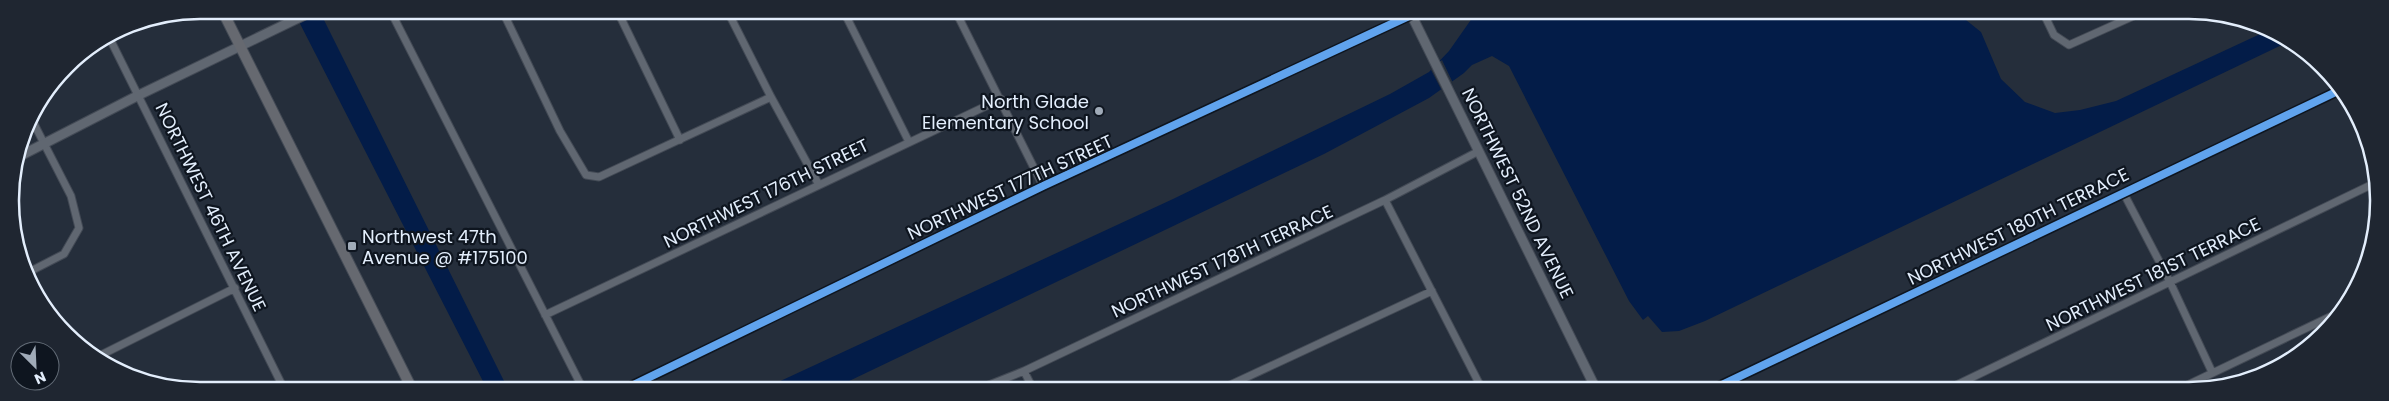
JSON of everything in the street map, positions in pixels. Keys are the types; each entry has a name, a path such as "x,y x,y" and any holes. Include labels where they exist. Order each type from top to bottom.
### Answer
{"main road":[{"path":"227,19 408,382"}],"street":[{"path":"25,154 139,95 296,19"},
{"path":"395,19 579,382"},
{"path":"506,19 560,131 586,175 599,177 771,98"},
{"path":"621,19 680,140"},
{"path":"732,19 771,98 819,185"},
{"path":"848,19 909,142"},
{"path":"960,19 1001,99 1042,186"},
{"name":"NORTHWEST 177TH STREET","path":"638,382 1042,186 1397,19"},
{"name":"NORTHWEST 52ND AVENUE","path":"1413,19 1593,382"},
{"path":"2046,19 2054,34 2069,46 2128,19"},
{"name":"NORTHWEST 46TH AVENUE","path":"112,42 280,382"},
{"name":"NORTHWEST 180TH TERRACE","path":"1730,382 2123,192 2335,92"},
{"name":"NORTHWEST 176TH STREET","path":"545,315 1001,99"},
{"path":"33,270 64,254 79,228 71,196 46,143 35,125"},
{"name":"NORTHWEST 178TH TERRACE","path":"996,382 1024,371 1385,200 1479,151"},
{"name":"NORTHWEST 181ST TERRACE","path":"1963,382 2370,186"},
{"path":"2123,192 2170,282 2212,372"},
{"path":"1385,200 1478,382"},
{"path":"103,354 235,288"},
{"path":"1236,382 1432,291"},
{"path":"2193,382 2326,318"},
{"path":"1024,371 1030,382"}],"water":[{"path":"298,19 323,19 505,382 483,382"},
{"path":"1471,19 1965,19 1981,32 2001,79 2025,102 2055,113 2080,110 2116,101 2260,34 2282,45 1705,321 1679,331 1662,332 1648,316 1643,320 1629,301 1509,66 1492,56 1472,65 1429,98 1324,154 847,382 778,382 1173,199 1390,94 1429,72 1449,51"}],"pier":[{"path":"1442,60 1453,83 1442,91 1430,68"}],"cycle path":[{"path":"640,382 1043,186 1402,19"},
{"path":"1728,382 2335,93"}],"place":[{"name":"North Glade Elementary School","path":"1099,111"},
{"name":"Northwest 47th Avenue @ #175100","path":"352,246"}]}
